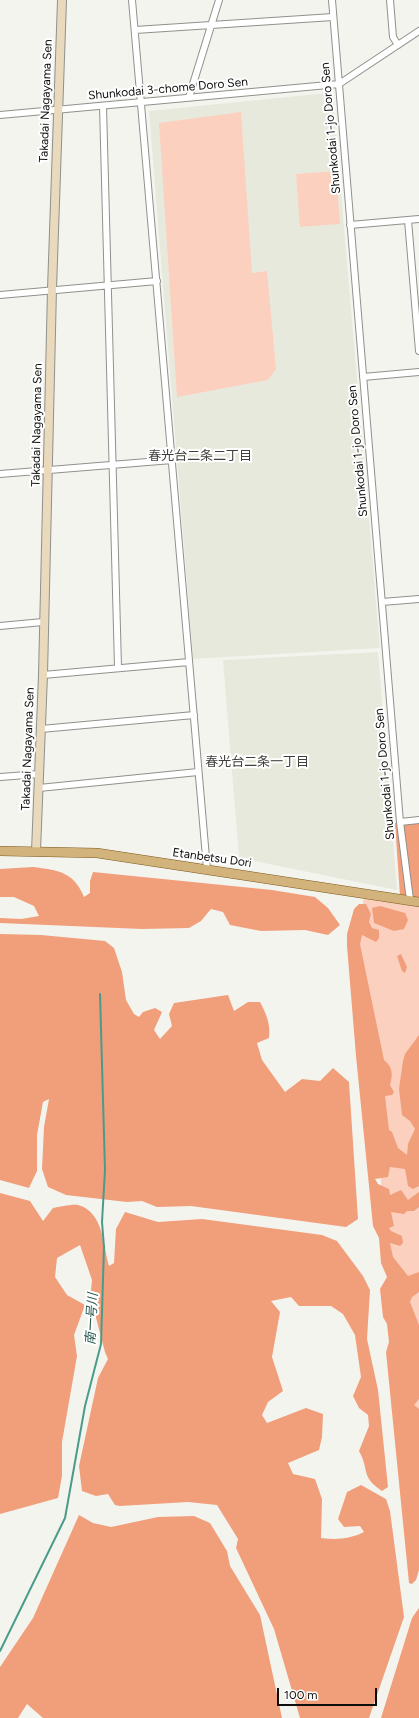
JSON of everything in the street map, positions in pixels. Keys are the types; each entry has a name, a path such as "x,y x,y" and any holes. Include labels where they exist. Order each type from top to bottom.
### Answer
{"main road":[{"name":"Etanbetsu Dori","path":"0,851 97,853 415,901"}],"street":[{"name":"Takadai Nagayama Sen","path":"36,851 40,774 52,289 62,0"},
{"path":"132,0 207,869"},
{"path":"189,97 219,0"},
{"name":"Shunkodai 1-jo Doro Sen","path":"332,0 400,822 415,901"},
{"path":"390,0 393,37 398,45"},
{"path":"135,30 333,17"},
{"path":"339,84 419,31"},
{"name":"Shunkodai 3-chome Doro Sen","path":"0,115 339,84"},
{"path":"103,106 106,286 118,667"},
{"path":"350,225 419,219"},
{"path":"408,220 419,351"},
{"path":"0,295 52,289 156,281"},
{"path":"363,378 419,372"},
{"path":"0,474 172,460"},
{"path":"382,602 419,599"},
{"path":"0,626 44,622"},
{"path":"43,675 118,667 189,662"},
{"path":"41,729 194,715"},
{"path":"39,788 198,772"},
{"path":"0,777 40,774"},
{"path":"400,822 419,820"}],"shaded area":[{"path":"327,93 333,98 380,648 193,659 149,111"},
{"path":"241,112 252,273 267,271 276,369 268,380 177,397 159,123"},
{"path":"336,171 340,224 300,227 296,174"},
{"path":"378,652 397,890 239,858 223,660"},
{"path":"419,821 419,898 400,896 395,823"},
{"path":"33,867 50,869 70,877 80,889 84,897 90,893 90,881 93,872 272,890 315,897 328,908 340,925 328,935 305,930 261,931 230,925 223,912 211,909 201,921 189,928 142,929 0,923 0,918 21,919 39,916 34,906 14,897 0,897 0,869"},
{"path":"364,896 419,905 419,1483 410,1484 358,942"},
{"path":"359,904 366,904 371,914 369,922 372,928 379,930 379,938 376,942 362,935 360,944 384,1060 392,1071 390,1085 394,1092 392,1095 385,1096 389,1130 392,1132 398,1148 407,1155 408,1144 415,1129 410,1121 402,1115 399,1089 405,1054 419,1035 419,1186 413,1189 408,1186 405,1169 390,1167 388,1177 375,1179 378,1184 389,1189 390,1195 401,1190 408,1200 419,1192 419,1207 414,1211 407,1211 404,1214 391,1212 394,1226 389,1228 391,1231 402,1236 403,1243 400,1246 390,1243 393,1257 408,1276 419,1272 419,1292 412,1297 410,1302 419,1325 419,1399 414,1405 419,1409 419,1570 416,1580 412,1584 409,1583 386,1352 389,1342 387,1324 383,1317 380,1289 387,1277 381,1263 379,1238 373,1226 356,1056 347,946 347,934 354,909"},
{"path":"380,906 405,913 408,920 404,929 394,931 374,923 372,908"},
{"path":"0,934 41,935 105,941 114,948 122,972 126,1000 134,1014 139,1017 143,1012 155,1008 162,1012 154,1030 160,1039 172,1026 169,1014 174,1003 228,995 234,1011 248,1002 260,1002 268,1019 269,1038 257,1043 262,1060 285,1092 302,1079 320,1081 333,1068 349,1082 358,1219 346,1227 191,1206 157,1207 142,1201 127,1202 66,1195 48,1187 42,1169 44,1127 49,1099 43,1102 37,1135 37,1171 29,1188 0,1180"},
{"path":"401,954 407,967 405,973 402,971 397,956"},
{"path":"0,1193 30,1201 43,1221 53,1208 78,1205 87,1209 98,1222 109,1266 114,1263 116,1229 125,1212 158,1222 202,1219 322,1235 337,1241 363,1276 370,1290 367,1339 378,1390 388,1487 382,1491 375,1486 366,1473 359,1451 369,1426 368,1415 359,1408 353,1396 361,1377 355,1335 343,1314 331,1306 299,1306 291,1297 271,1301 280,1312 272,1357 283,1391 268,1402 262,1415 267,1423 306,1408 323,1414 322,1437 319,1450 288,1463 293,1474 315,1479 322,1499 321,1538 343,1538 364,1532 360,1526 344,1527 338,1519 347,1492 361,1485 386,1499 390,1511 404,1617 369,1718 300,1718 274,1629 236,1548 238,1539 217,1505 188,1502 120,1506 115,1505 108,1494 96,1496 82,1491 79,1466 98,1378 108,1359 90,1301 92,1280 80,1245 57,1258 55,1277 67,1295 85,1305 74,1335 77,1356 62,1442 62,1476 58,1498 0,1514"},
{"path":"79,1515 93,1523 111,1527 158,1517 194,1516 210,1523 227,1551 230,1566 260,1615 282,1718 43,1718 27,1704 18,1718 0,1718 0,1667 33,1618"},
{"path":"419,1608 419,1718 381,1718 412,1618"}],"waterway":[{"name":"南一号川","path":"0,1651 65,1518 85,1406 101,1344 104,1247 102,1222 105,1170 100,994"}],"district":[{"name":"春光台二条二丁目","path":"200,456"},
{"name":"春光台二条一丁目","path":"257,762"}]}
